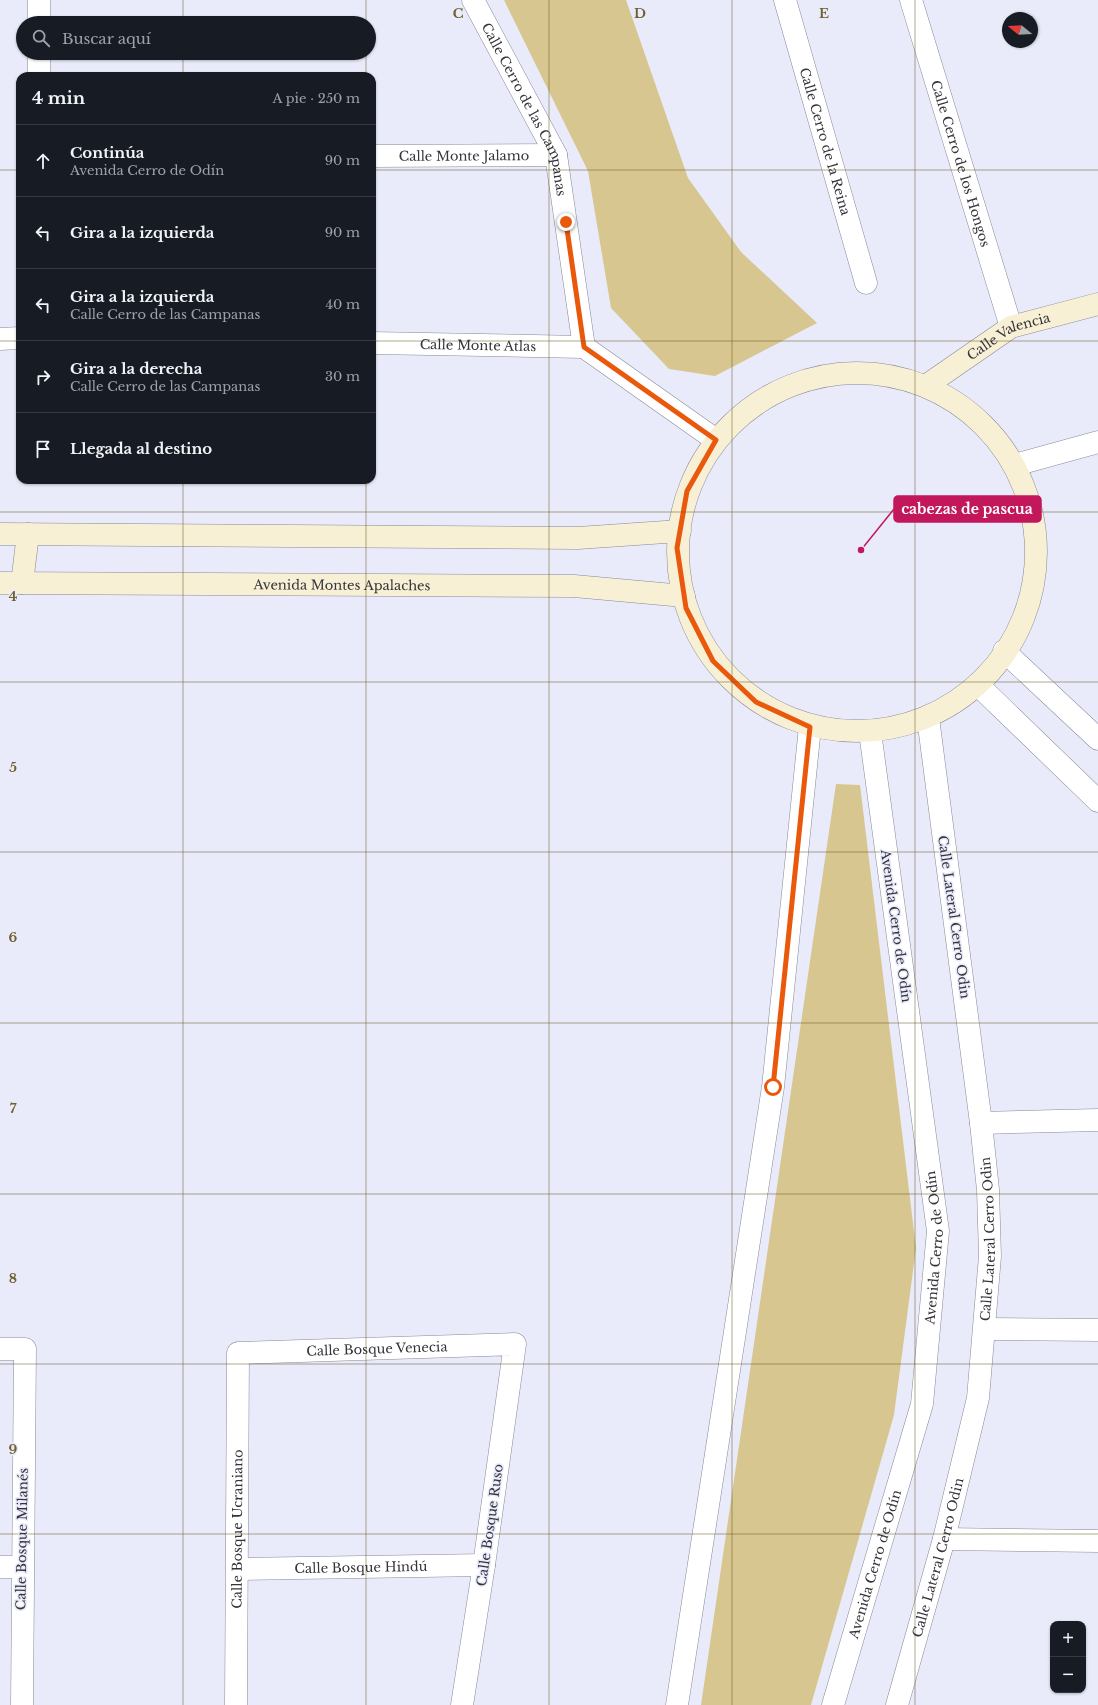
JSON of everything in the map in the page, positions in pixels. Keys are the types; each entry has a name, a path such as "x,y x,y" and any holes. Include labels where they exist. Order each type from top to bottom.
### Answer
{"street":[{"path":"39,0 39,16"},
{"name":"Calle Cerro de las Campanas","path":"473,0 556,155 584,347"},
{"name":"Calle Cerro de la Reina","path":"785,0 866,283"},
{"name":"Calle Cerro de los Hongos","path":"911,0 1011,327"},
{"path":"38,72 39,60"},
{"name":"Calle Monte Jalamo","path":"376,156 556,155"},
{"name":"Calle Valencia","path":"927,385 1011,327 1098,304"},
{"path":"0,339 16,338"},
{"name":"Calle Monte Atlas","path":"376,343 584,347"},
{"path":"584,347 716,440"},
{"path":"871,372 927,385 978,418 1015,465 1034,521 1034,581 1015,638 978,685 928,718 870,732 810,727 756,702 713,661 686,608 684,596 677,548 687,491 716,440 759,400 813,377 871,372"},
{"path":"1015,465 1098,442"},
{"path":"0,534 578,538 680,531"},
{"path":"22,583 28,534"},
{"name":"Avenida Montes Apalaches","path":"0,583 574,586 684,596"},
{"path":"1004,651 1098,739"},
{"path":"978,685 1098,802"},
{"name":"Calle Lateral Cerro Odin","path":"897,1705 944,1539 978,1398 990,1256 988,1190 981,1123 928,718"},
{"path":"677,1705 773,1087 810,727"},
{"name":"Avenida Cerro de Odín","path":"833,1705 922,1404 938,1231 870,732"},
{"path":"981,1123 1098,1120"},
{"path":"984,1329 1098,1330"},
{"name":"Calle Bosque Venecia","path":"238,1353 515,1344"},
{"name":"Calle Bosque Ruso","path":"462,1705 484,1565 515,1344"},
{"name":"Calle Bosque Milanés","path":"0,1349 24,1349 22,1705"},
{"name":"Calle Bosque Ucraniano","path":"236,1705 238,1569 238,1353"},
{"path":"944,1539 1098,1541"},
{"name":"Calle Bosque Hindú","path":"238,1569 484,1565"},
{"path":"0,1567 22,1567"}],"shaded area":[{"path":"504,0 626,0 688,178 741,252 817,323 715,376 669,369 611,308 588,171"},
{"path":"836,784 860,785 916,1248 894,1415 811,1705 701,1705"}],"place":[{"name":"cabezas de pascua","path":"861,550"}],"route":[{"path":"566,222 584,347 716,440 687,491 677,548 686,608 713,661 756,702 810,727 773,1087"}]}
